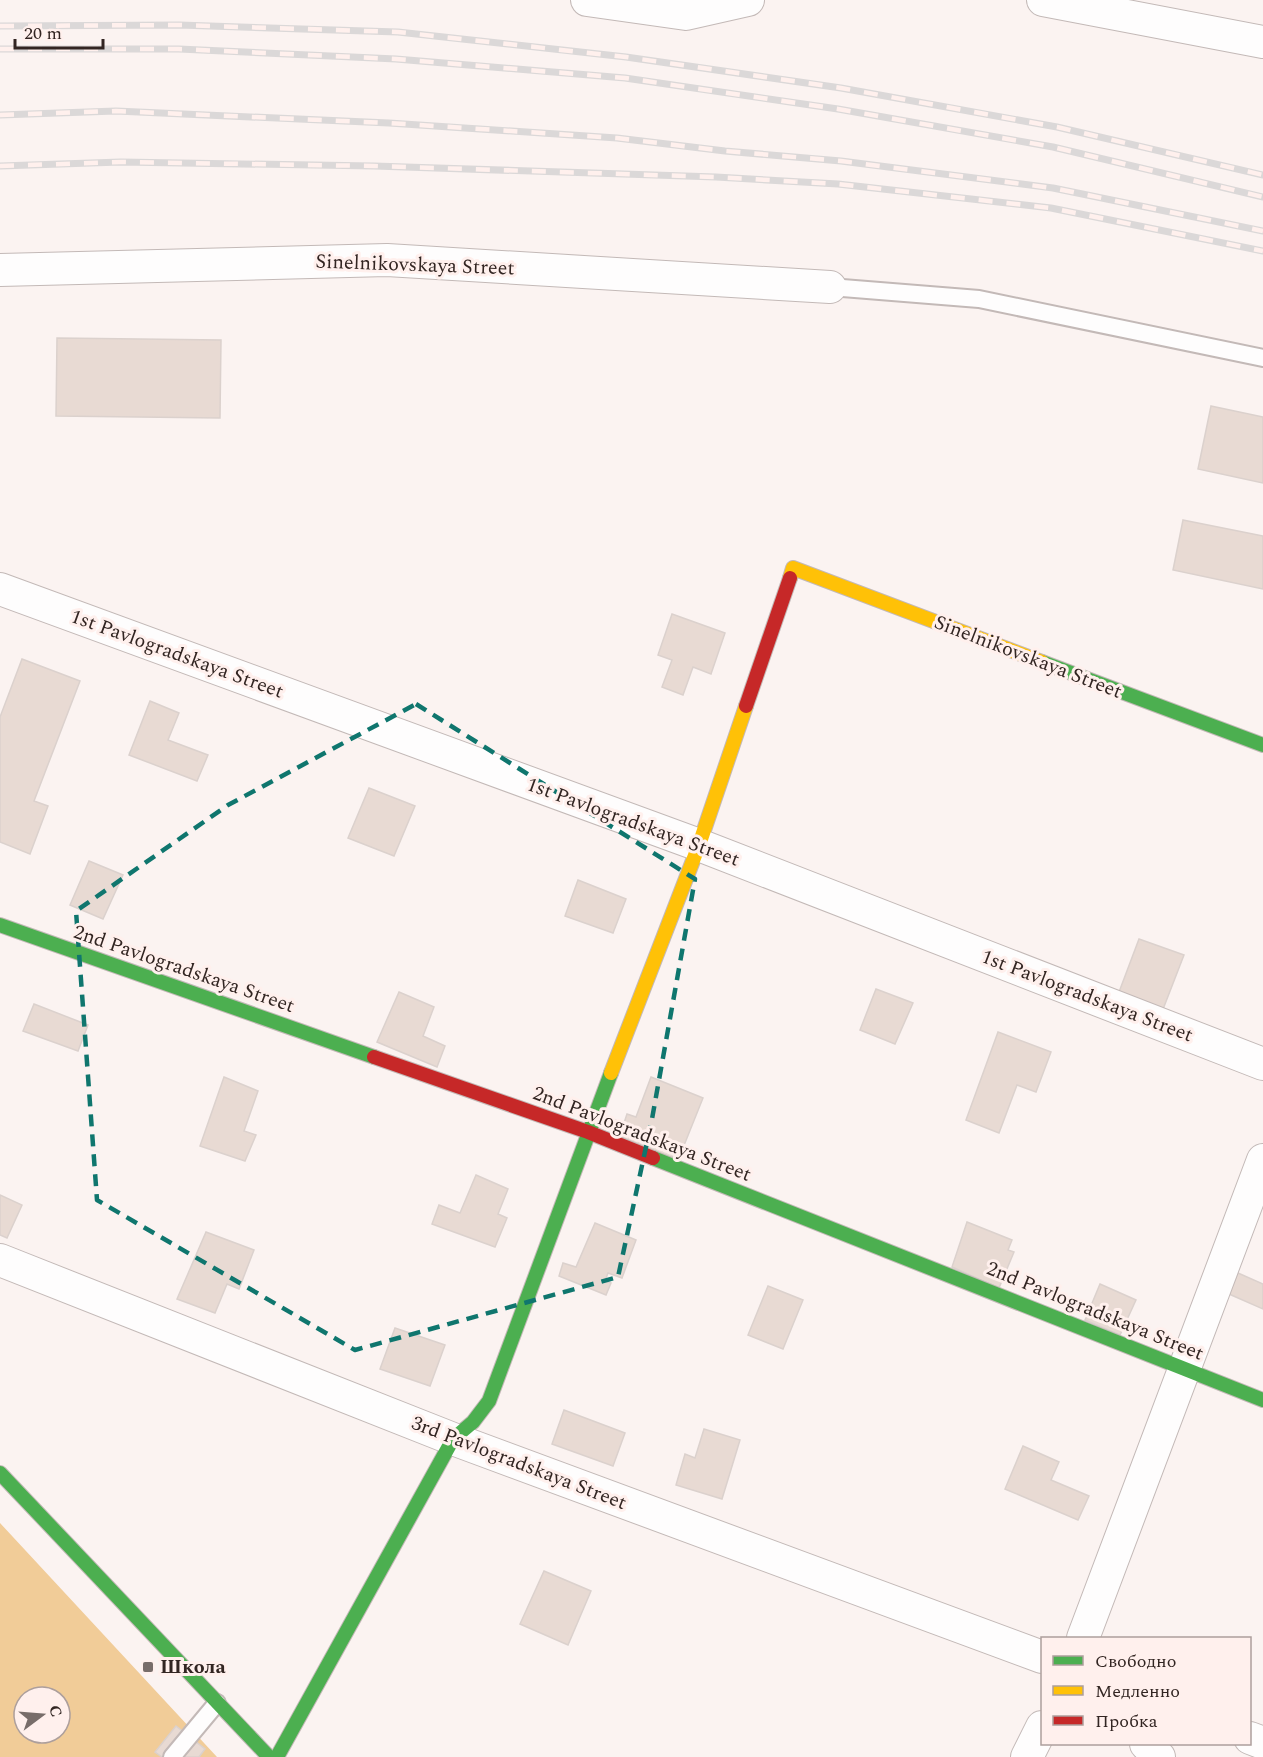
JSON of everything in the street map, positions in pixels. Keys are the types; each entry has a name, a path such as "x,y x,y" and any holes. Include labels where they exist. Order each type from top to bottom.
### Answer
{"street":[{"path":"587,0 686,14 748,0"},
{"path":"1043,0 1263,42"},
{"name":"Sinelnikovskaya Street","path":"0,270 387,260 830,286"},
{"name":"Sinelnikovskaya Street","path":"699,845 793,568 1263,745"},
{"name":"1st Pavlogradskaya Street","path":"0,589 699,845 1263,1064"},
{"path":"277,1757 453,1439 473,1422 489,1401 588,1132 699,845"},
{"name":"2nd Pavlogradskaya Street","path":"0,925 588,1132 1263,1400"},
{"path":"1083,1637 1263,1160"},
{"name":"3rd Pavlogradskaya Street","path":"0,1260 453,1439 1041,1657"},
{"path":"0,1473 269,1757"},
{"path":"1027,1757 1041,1729"},
{"path":"1148,1745 1160,1757"}],"lane":[{"path":"830,286 979,299 1263,358"},
{"path":"172,1757 217,1703"}],"highlighted area":[{"path":"416,704 695,879 652,1119 618,1277 355,1350 97,1200 76,911 228,805"}],"shaded area":[{"path":"0,1523 217,1757 0,1757"}],"building":[{"path":"57,338 221,340 220,418 56,416"},
{"path":"1211,406 1263,417 1263,483 1198,469"},
{"path":"1183,520 1263,536 1263,589 1173,570"},
{"path":"672,614 725,633 711,674 693,667 683,695 662,687 672,660 658,655"},
{"path":"22,659 80,681 34,801 48,806 30,854 0,842 0,717"},
{"path":"150,701 179,713 168,740 208,755 197,781 129,755"},
{"path":"369,788 415,806 394,856 348,838"},
{"path":"89,861 123,875 103,919 70,905"},
{"path":"578,880 626,899 613,933 565,916"},
{"path":"1139,939 1184,955 1160,1017 1116,1000"},
{"path":"876,989 913,1003 895,1044 860,1030"},
{"path":"399,992 434,1007 423,1036 445,1046 437,1067 377,1042"},
{"path":"34,1004 88,1025 78,1051 23,1031"},
{"path":"998,1032 1051,1052 1036,1092 1017,1085 999,1133 966,1120"},
{"path":"224,1077 258,1091 244,1131 256,1135 245,1161 200,1146"},
{"path":"651,1077 703,1098 683,1148 677,1147 670,1163 608,1138 615,1120 624,1123 627,1114 636,1117"},
{"path":"476,1175 508,1189 498,1214 507,1218 495,1247 432,1224 439,1205 460,1213"},
{"path":"0,1195 22,1205 7,1238 0,1235"},
{"path":"967,1222 1012,1240 1008,1250 1014,1252 999,1288 952,1267"},
{"path":"595,1223 636,1240 622,1278 608,1273 605,1281 611,1283 606,1295 559,1276 563,1263 576,1267"},
{"path":"206,1232 254,1250 239,1289 227,1284 215,1313 177,1299"},
{"path":"1238,1273 1263,1284 1263,1309 1229,1294"},
{"path":"1100,1284 1136,1300 1120,1335 1085,1320"},
{"path":"768,1286 803,1300 783,1349 748,1335"},
{"path":"395,1328 445,1345 430,1386 380,1369"},
{"path":"564,1410 625,1433 613,1466 552,1444"},
{"path":"704,1429 740,1440 722,1499 676,1485 685,1454 695,1458"},
{"path":"1023,1446 1059,1462 1051,1480 1089,1496 1078,1520 1005,1489"},
{"path":"544,1571 591,1591 568,1645 520,1624"},
{"path":"176,1726 205,1749 199,1757 162,1757 155,1752"}],"railway":[{"path":"0,26 179,25 398,32 626,57 841,88 1057,127 1263,175"},
{"path":"0,49 179,49 396,59 625,78 838,109 1053,147 1263,197"},
{"path":"0,115 116,111 389,123 617,138 725,151 841,161 1053,188 1263,231"},
{"path":"0,166 121,162 374,166 716,177 838,184 1051,208 1263,251"}],"traffic: fast":[{"path":"1042,662 1263,745"},
{"path":"0,925 374,1057"},
{"path":"277,1757 453,1439 473,1422 489,1401 611,1073"},
{"path":"653,1158 1263,1400"},
{"path":"0,1473 269,1757"}],"traffic: slow":[{"path":"790,578 793,568 1042,662"},
{"path":"611,1073 699,845 746,706"}],"traffic: jam":[{"path":"746,706 790,578"},
{"path":"374,1057 588,1132 653,1158"}],"place":[{"name":"Школа","path":"148,1667"}]}
